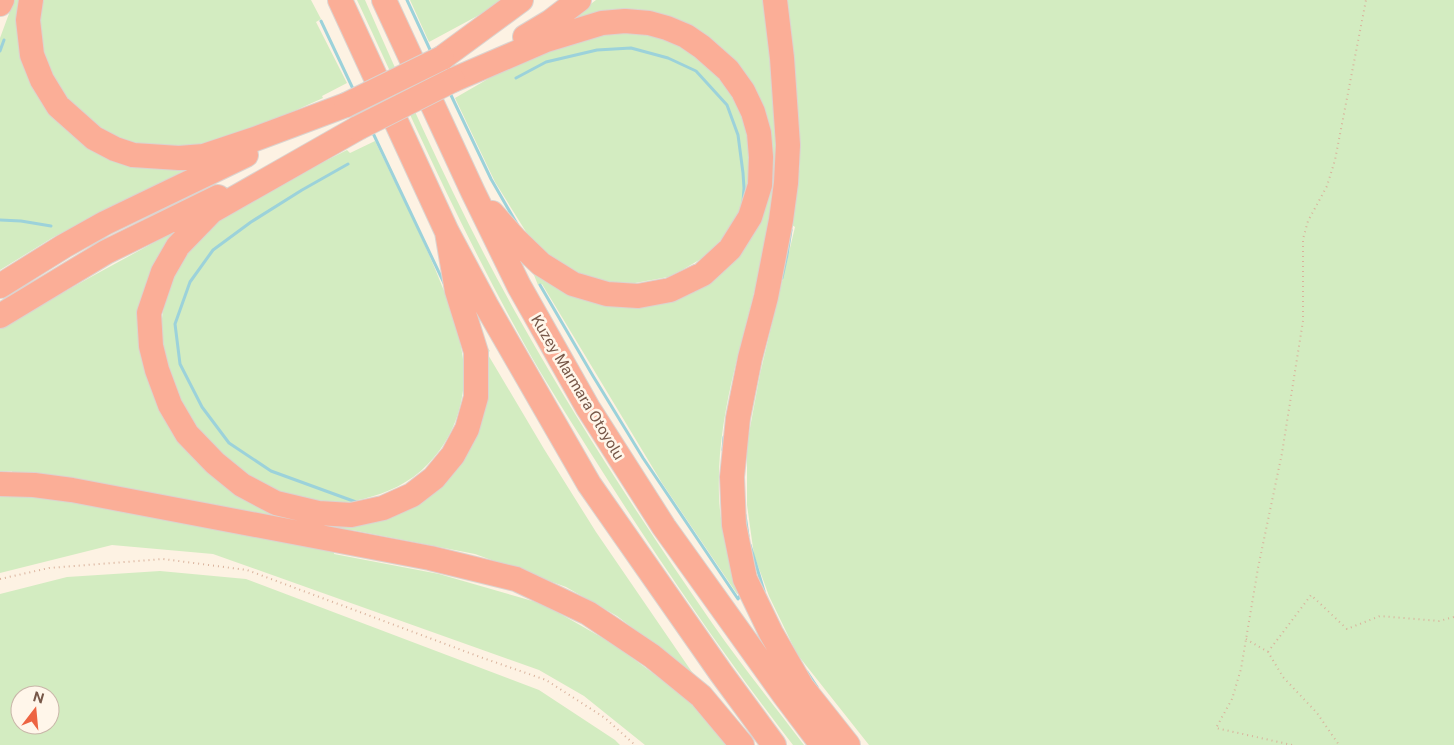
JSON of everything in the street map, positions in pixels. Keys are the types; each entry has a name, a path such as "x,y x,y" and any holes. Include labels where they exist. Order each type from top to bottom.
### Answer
{"highway":[{"path":"0,4 2,0"},
{"path":"30,0 28,20 32,55 42,80 58,106 94,138 115,149 133,155 179,158 204,156 346,105"},
{"path":"328,0 355,35"},
{"path":"340,0 447,232 486,305 589,484 721,673 774,745"},
{"path":"0,286 105,223 442,58 521,0"},
{"path":"453,80 550,22 579,0"},
{"path":"775,0 782,58 788,145 786,183 766,297 750,358 738,418 732,477 734,525 745,579 771,633 802,686 848,745"},
{"name":"Kuzey Marmara Otoyolu","path":"387,4 473,192 519,286 588,408 664,527 822,745"},
{"path":"0,316 106,252 453,80 546,40 602,23 624,21 649,23 686,36 702,47 728,70 743,91 753,112 759,133 761,157 760,186 750,216 730,249 703,274 670,290 638,296 607,294 573,284 541,264 515,239 473,192"},
{"path":"358,128 212,211 178,246 163,272 149,312 151,346 157,370 170,405 187,434 214,463 242,484 276,503 318,513 352,515 383,508 412,495 434,478 453,455 467,429 476,397 476,352 457,291 447,232"},
{"path":"0,484 34,484 196,513 430,558 516,579 588,613 652,656 701,696 742,745"}],"path":[{"path":"1292,745 1216,728 1232,699 1241,669 1258,568 1282,452 1303,321 1304,239 1308,222 1327,186 1335,160 1366,0"},
{"path":"0,579 49,568 163,559 247,570 546,680 605,718 635,745"},
{"path":"1268,652 1311,595 1347,629 1380,616 1439,621 1454,617"},
{"path":"1246,639 1268,652 1283,678 1317,712 1338,745"}],"green space":[{"path":"14,0 23,0 68,127 197,164 52,238 0,270 0,38"},
{"path":"39,0 311,0 321,19 316,22 347,83 322,96 323,98 245,133 193,148 159,150 125,141 98,130 73,109 57,87 41,54"},
{"path":"357,0 365,0 420,122 478,243 566,399 637,512 712,623 804,745 793,745 713,637 638,527 541,373 472,245"},
{"path":"410,0 507,0 429,42"},
{"path":"596,0 764,0 777,105 778,180 774,179 765,243 728,399 719,463 721,521 739,593 737,594 662,483 542,284 538,285 530,265 552,282 550,284 595,303 636,308 669,302 698,289 722,272 754,234 751,232 769,144 772,143 760,105 744,75 606,12 571,19"},
{"path":"786,0 1454,0 1454,745 869,745 797,654 769,596 754,555 747,505 747,444 760,374 795,227 792,225 800,164 798,116"},
{"path":"634,30 686,46 715,69 736,96 751,131 751,175 740,210 726,234 706,256 668,277 635,283 606,282 588,277 568,268 546,253 528,235 495,182 455,98 519,61 565,41"},
{"path":"375,141 419,231 450,306 463,358 464,382 460,408 451,432 437,454 414,477 381,494 363,499 341,504 316,503 281,493 247,476 218,453 199,433 174,386 165,362 161,348 162,320 165,304 176,272 195,244 219,220 335,156 347,150 350,153"},
{"path":"197,219 145,302 193,450 330,519 453,471 480,338 490,351 487,353 544,449 596,532 694,675 617,616 566,587 475,554 352,530 351,535 213,504 45,477 13,476 12,471 0,472 0,328"},
{"path":"0,494 56,498 335,548 334,554 439,574 543,604 615,645 697,706 728,745 645,745 584,696 539,670 213,554 112,545 0,573"},
{"path":"160,571 246,579 539,690 620,745 0,745 0,594 67,577"}],"waterway":[{"path":"407,0 432,54"},
{"path":"321,21 354,91"},
{"path":"0,51 4,40"},
{"path":"516,78 546,62 597,50 631,48 668,58 696,71 727,105 738,135 743,173 743,202"},
{"path":"449,91 491,179 517,224"},
{"path":"372,131 444,283"},
{"path":"348,164 251,222 213,250 190,282 175,324 180,364 202,407 229,443 271,471 359,502"},
{"path":"0,220 51,226"},
{"path":"782,278 791,230"},
{"path":"540,285 643,458 738,599 741,594"},
{"path":"723,450 724,437"},
{"path":"745,515 748,536"},
{"path":"750,545 764,591"},
{"path":"807,672 817,687"}]}
